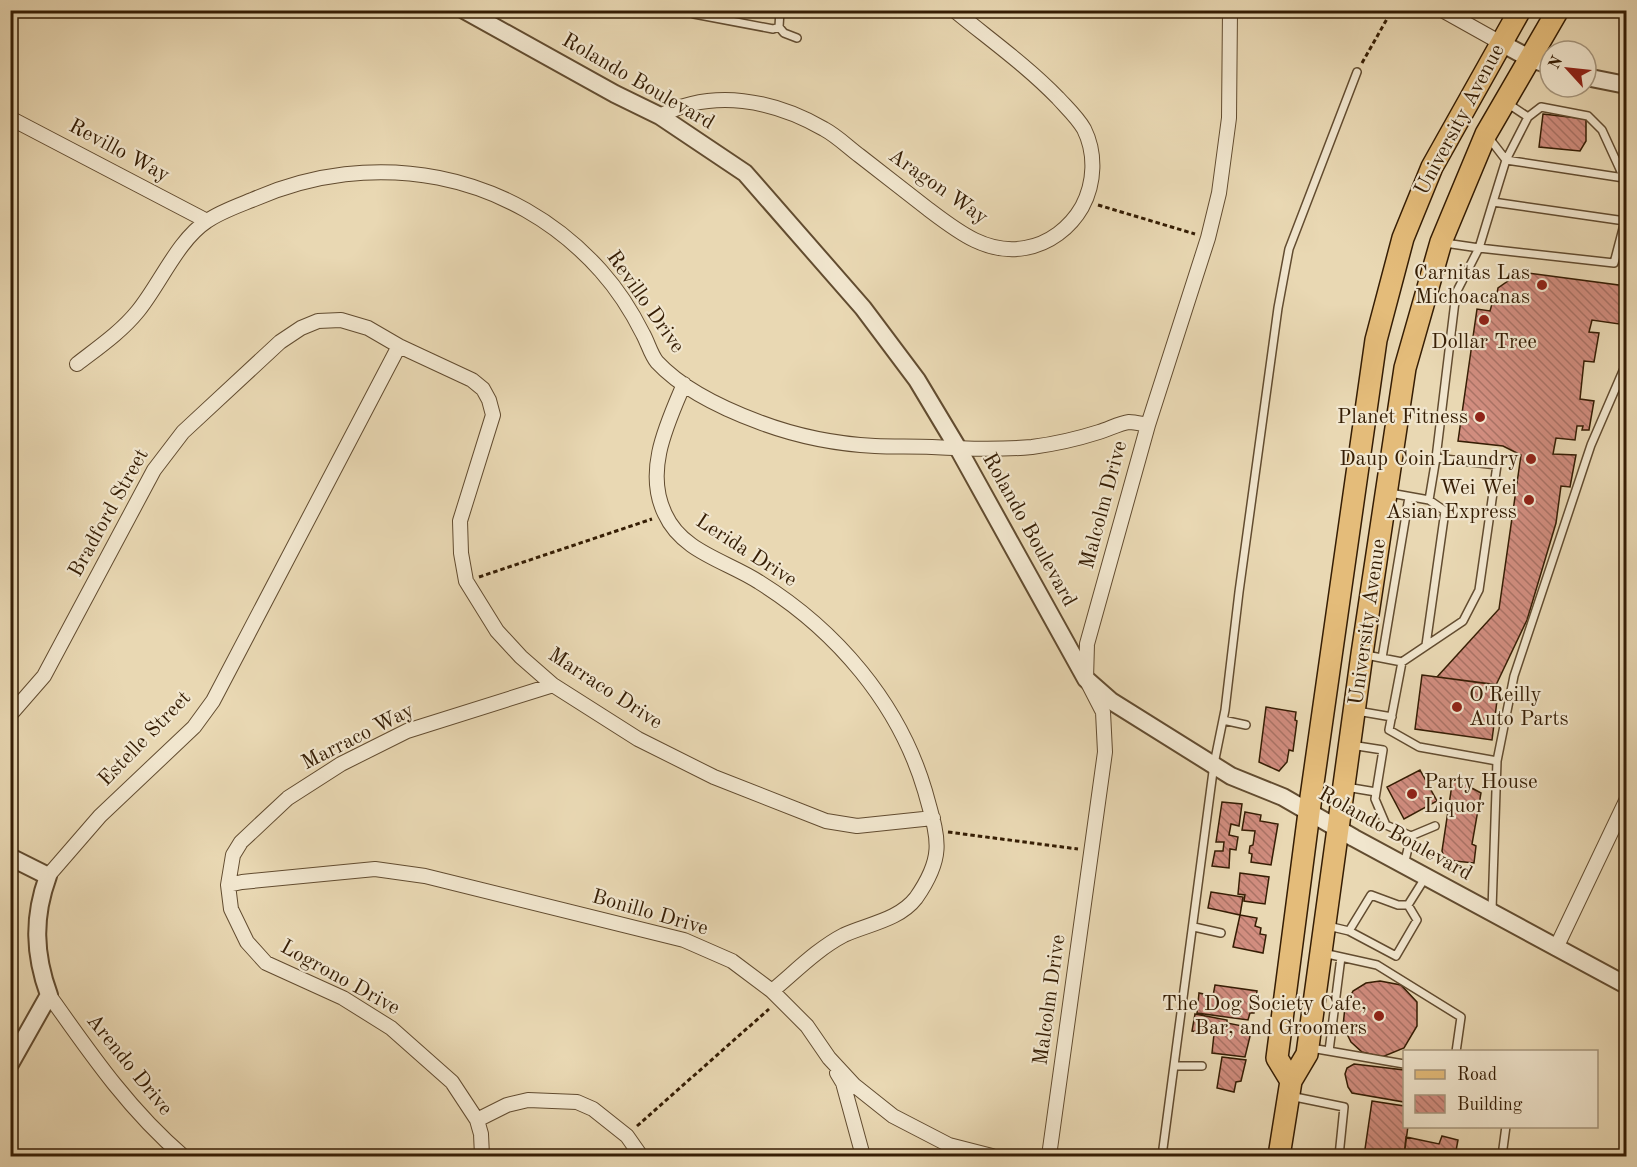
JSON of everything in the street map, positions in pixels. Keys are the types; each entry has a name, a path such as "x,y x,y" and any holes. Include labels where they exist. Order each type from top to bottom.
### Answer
{"main road":[{"name":"University Avenue","path":"1290,1088 1278,1058 1309,812 1376,340 1402,238 1431,167 1520,10"},
{"name":"University Avenue","path":"1548,39 1558,10"},
{"name":"University Avenue","path":"1279,1156 1290,1088 1307,1054 1318,1049 1331,955 1325,926 1355,711 1372,656 1387,493 1405,368 1441,242 1486,134 1505,102 1538,64"}],"street":[{"path":"243,10 278,10"},
{"name":"Rolando Boulevard","path":"464,10 615,94 660,116 745,173 863,308 917,380 959,450 1086,679 1111,701 1232,776 1283,797 1626,985"},
{"name":"Aragon Way","path":"660,116 676,107 709,100 740,99 788,110 825,130 954,229 988,247 1014,250 1039,244 1051,239 1071,222 1086,201 1090,187 1092,158 1090,144 1078,118 1041,80 954,10"},
{"name":"Malcolm Drive","path":"1049,1156 1105,752 1103,712 1086,679 1087,644 1148,425 1208,238 1219,193 1229,118 1230,10"},
{"path":"1442,10 1538,61"},
{"path":"1598,79 1626,85"},
{"name":"Revillo Way","path":"10,118 207,221"},
{"name":"Revillo Drive","path":"77,364 120,330 138,312 184,243 207,221 272,191 313,179 372,171 423,174 472,186 497,195 535,216 564,236 583,253 618,292 645,337 655,360 684,384 704,396 770,425 808,436 875,446 959,450 1032,447 1083,437 1128,422 1148,425"},
{"name":"Bradford Street","path":"10,715 44,676 154,470 183,432 280,342 301,328 318,321 341,320 368,328 399,346"},
{"name":"Marraco Drive","path":"399,346 472,380 483,389 489,400 493,416 460,521 461,553 466,581 497,631 521,657 553,685 638,739 714,777 826,821 857,826 934,824"},
{"name":"Estelle Street","path":"49,995 38,960 36,934 38,909 48,876 100,816 194,727 213,701 399,346"},
{"name":"Lerida Drive","path":"684,384 665,431 657,464 656,491 665,514 673,528 700,551 759,581 827,633 874,687 900,730 919,771 934,824 938,849 932,872 914,900 894,916 844,936 821,950 776,995"},
{"name":"Marraco Way","path":"228,885 233,855 241,842 288,798 341,764 407,731 553,685"},
{"path":"1556,948 1626,801"},
{"path":"10,857 48,876"},
{"name":"Bonillo Drive","path":"228,885 375,869 425,876 684,940 732,961 776,995 807,1026 829,1058 854,1085 893,1116 949,1145 992,1156"},
{"name":"Logrono Drive","path":"228,885 231,909 247,942 266,963 343,998 391,1028 452,1082 477,1120"},
{"path":"10,1064 49,995"},
{"name":"Arendo Drive","path":"49,995 93,1057 140,1117 183,1156"},
{"path":"829,1058 843,1083 863,1156"},
{"path":"482,1156 481,1134 477,1120 507,1105 528,1100 577,1102 593,1109 627,1136 641,1156"}],"lane":[{"path":"780,10 779,27 784,33 797,38"},
{"path":"694,14 773,29 779,27"},
{"path":"1162,1156 1278,308 1289,249 1357,72"},
{"path":"1505,102 1528,117"},
{"path":"1429,500 1456,293 1479,249 1506,160 1528,117 1541,107 1588,116 1602,130 1624,178"},
{"path":"1486,134 1506,160 1624,178"},
{"path":"1441,242 1479,249 1614,263 1625,221 1626,157"},
{"path":"1493,202 1625,221"},
{"path":"1492,913 1497,761 1514,676 1591,445 1626,364"},
{"path":"1436,458 1497,465 1479,590 1463,621 1402,662 1389,730 1419,747 1497,761"},
{"path":"1387,493 1429,500 1443,508 1446,514 1426,645"},
{"path":"1402,662 1372,656 1408,496"},
{"path":"1355,711 1392,717"},
{"path":"1223,720 1246,725"},
{"path":"1350,745 1383,750 1375,799 1386,825 1412,836 1435,826"},
{"path":"1345,787 1376,792"},
{"path":"1404,865 1412,836"},
{"path":"1408,905 1426,877"},
{"path":"1349,931 1371,896 1398,905 1408,905"},
{"path":"1325,926 1349,931 1396,956 1416,920 1408,905"},
{"path":"1194,927 1221,933"},
{"path":"1331,955 1377,965 1461,1017 1456,1050"},
{"path":"1318,1049 1403,1064"},
{"path":"1174,1066 1202,1066"},
{"path":"1290,1088 1344,1107 1339,1156"},
{"path":"1502,1156 1506,1128"}],"path":[{"path":"1357,72 1392,10"},
{"path":"1086,201 1208,238"},
{"path":"466,581 665,514"},
{"path":"934,824 1092,851"},
{"path":"627,1136 776,995"}],"building":[{"path":"1543,114 1586,119 1586,141 1580,151 1539,147"},
{"path":"1521,272 1626,286 1626,325 1592,320 1589,332 1599,333 1594,362 1584,361 1580,399 1594,401 1589,430 1582,430 1583,426 1577,426 1575,440 1556,438 1553,454 1576,455 1570,487 1561,486 1556,523 1527,620 1496,685 1437,677 1499,609 1521,455 1503,446 1458,441 1477,309 1490,311 1492,304 1495,304 1498,288"},
{"name":"O'Reilly Auto Parts","path":"1422,675 1499,685 1492,740 1415,729"},
{"path":"1266,707 1296,712 1293,751 1289,750 1287,762 1279,771 1259,762"},
{"name":"Party House Liquor","path":"1420,770 1437,801 1404,819 1387,787"},
{"path":"1453,778 1481,793 1472,844 1476,846 1474,863 1445,860 1442,851"},
{"path":"1222,802 1242,804 1239,826 1231,824 1229,835 1238,837 1236,850 1230,849 1229,868 1212,866 1215,851 1223,851 1224,842 1216,842"},
{"path":"1245,812 1261,815 1260,821 1278,824 1271,865 1251,862 1252,854 1249,853 1255,831 1242,830"},
{"path":"1240,873 1269,877 1265,904 1244,901 1245,895 1238,894"},
{"path":"1211,892 1243,897 1240,915 1208,908"},
{"path":"1240,915 1257,918 1255,926 1261,928 1260,934 1266,935 1263,953 1233,947"},
{"path":"1380,981 1401,985 1417,1002 1417,1026 1404,1048 1382,1057 1362,1052 1351,1042 1343,1026 1345,1007 1353,991 1366,983"},
{"path":"1215,985 1257,991 1254,1013 1250,1013 1248,1020 1197,1013 1199,993 1213,996"},
{"path":"1195,1014 1227,1020 1227,1023 1252,1028 1245,1057 1212,1053 1214,1034 1192,1031"},
{"path":"1222,1057 1246,1060 1241,1081 1236,1082 1234,1092 1217,1088"},
{"path":"1354,1064 1403,1070 1403,1102 1352,1093 1345,1074 1347,1068"},
{"path":"1372,1101 1403,1106 1403,1128 1408,1128 1404,1156 1364,1156"},
{"path":"1442,1136 1458,1140 1455,1156 1404,1156 1406,1137 1439,1144"}],"place":[{"name":"Carnitas Las Michoacanas","path":"1542,285"},
{"name":"Dollar Tree","path":"1484,320"},
{"name":"Planet Fitness","path":"1480,417"},
{"name":"Daup Coin Laundry","path":"1531,459"},
{"name":"Wei Wei Asian Express","path":"1529,500"},
{"name":"O'Reilly Auto Parts","path":"1457,707"},
{"name":"Party House Liquor","path":"1412,794"},
{"name":"The Dog Society Cafe, Bar, and Groomers","path":"1379,1016"}]}
